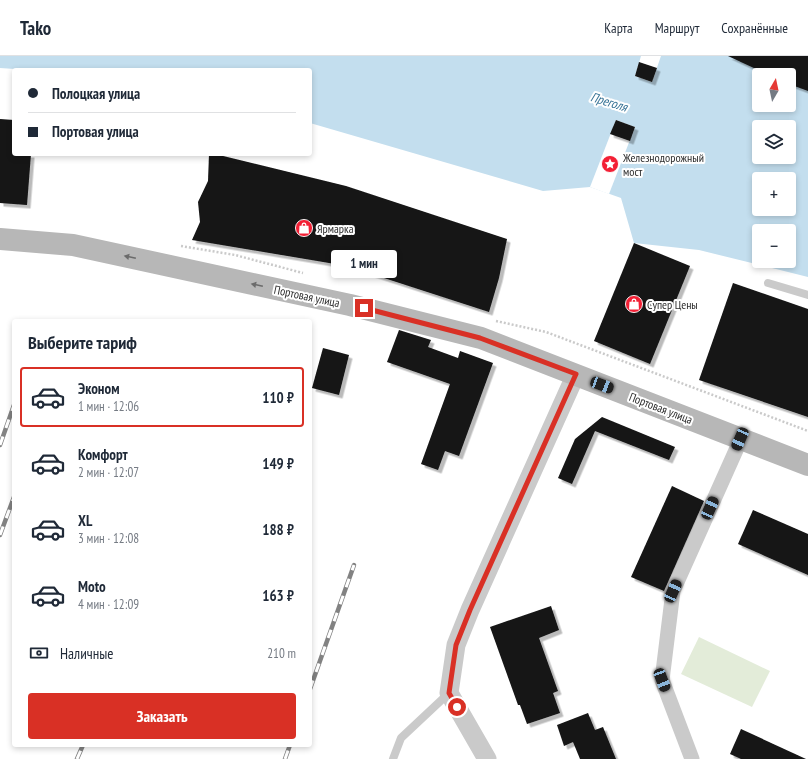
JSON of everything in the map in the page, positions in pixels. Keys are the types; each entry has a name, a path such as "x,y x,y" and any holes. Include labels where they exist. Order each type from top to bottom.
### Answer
{"main road":[{"name":"Портовая улица","path":"0,239 73,245 350,305 480,338 808,465"}],"street":[{"path":"487,759 449,693 456,645 470,610 576,374"},
{"path":"692,759 662,680 673,591 740,439"}],"lane":[{"path":"768,282 808,295"},
{"path":"393,759 401,738 449,693"}],"green space":[{"path":"699,637 770,671 752,707 681,674"}],"water":[{"name":"Преголя","path":"0,56 808,56 808,277 772,268 796,268 796,224 752,224 752,263 699,250 634,243 621,198 590,187 543,191 312,124 312,68 0,68"}],"pier":[{"path":"641,56 661,56 652,82 635,76"},
{"name":"Железнодорожный мост","path":"616,120 635,127 609,194 590,187"}],"building":[{"path":"728,56 808,56 808,91 796,87 796,68 754,68"},
{"path":"639,62 657,68 652,82 635,76"},
{"path":"0,119 12,120 12,156 31,156 27,205 0,203"},
{"path":"616,120 635,127 630,141 610,134"},
{"path":"209,156 223,156 346,186 507,239 499,278 489,312 347,266 192,240 200,222 198,202 208,181"},
{"path":"634,243 690,266 650,364 594,341"},
{"path":"733,283 808,309 808,417 699,380"},
{"path":"399,330 431,340 428,347 458,358 460,351 493,363 459,456 445,451 438,470 421,464 450,384 387,362"},
{"path":"323,348 349,355 339,395 312,388"},
{"path":"602,417 675,447 669,460 595,431 572,484 558,478 575,439"},
{"path":"672,486 704,501 664,591 631,577"},
{"path":"753,510 808,534 808,575 738,544"},
{"path":"551,606 559,630 539,638 558,691 553,693 560,713 527,724 520,705 518,705 490,627"},
{"path":"588,713 595,730 603,727 616,759 580,759 573,742 564,746 557,725"},
{"path":"741,729 806,759 741,759 730,754"}],"railway":[{"path":"0,445 12,411"},
{"path":"0,535 12,502"},
{"path":"312,683 354,565"},
{"path":"77,759 82,747"},
{"path":"285,759 289,747"}],"place":[{"name":"Железнодорожный мост","path":"610,164"},
{"name":"Ярмарка","path":"304,228"},
{"name":"Супер Цены","path":"634,304"}],"route":[{"path":"364,308 480,338 576,374 470,610 456,645 449,693 457,707"}]}
